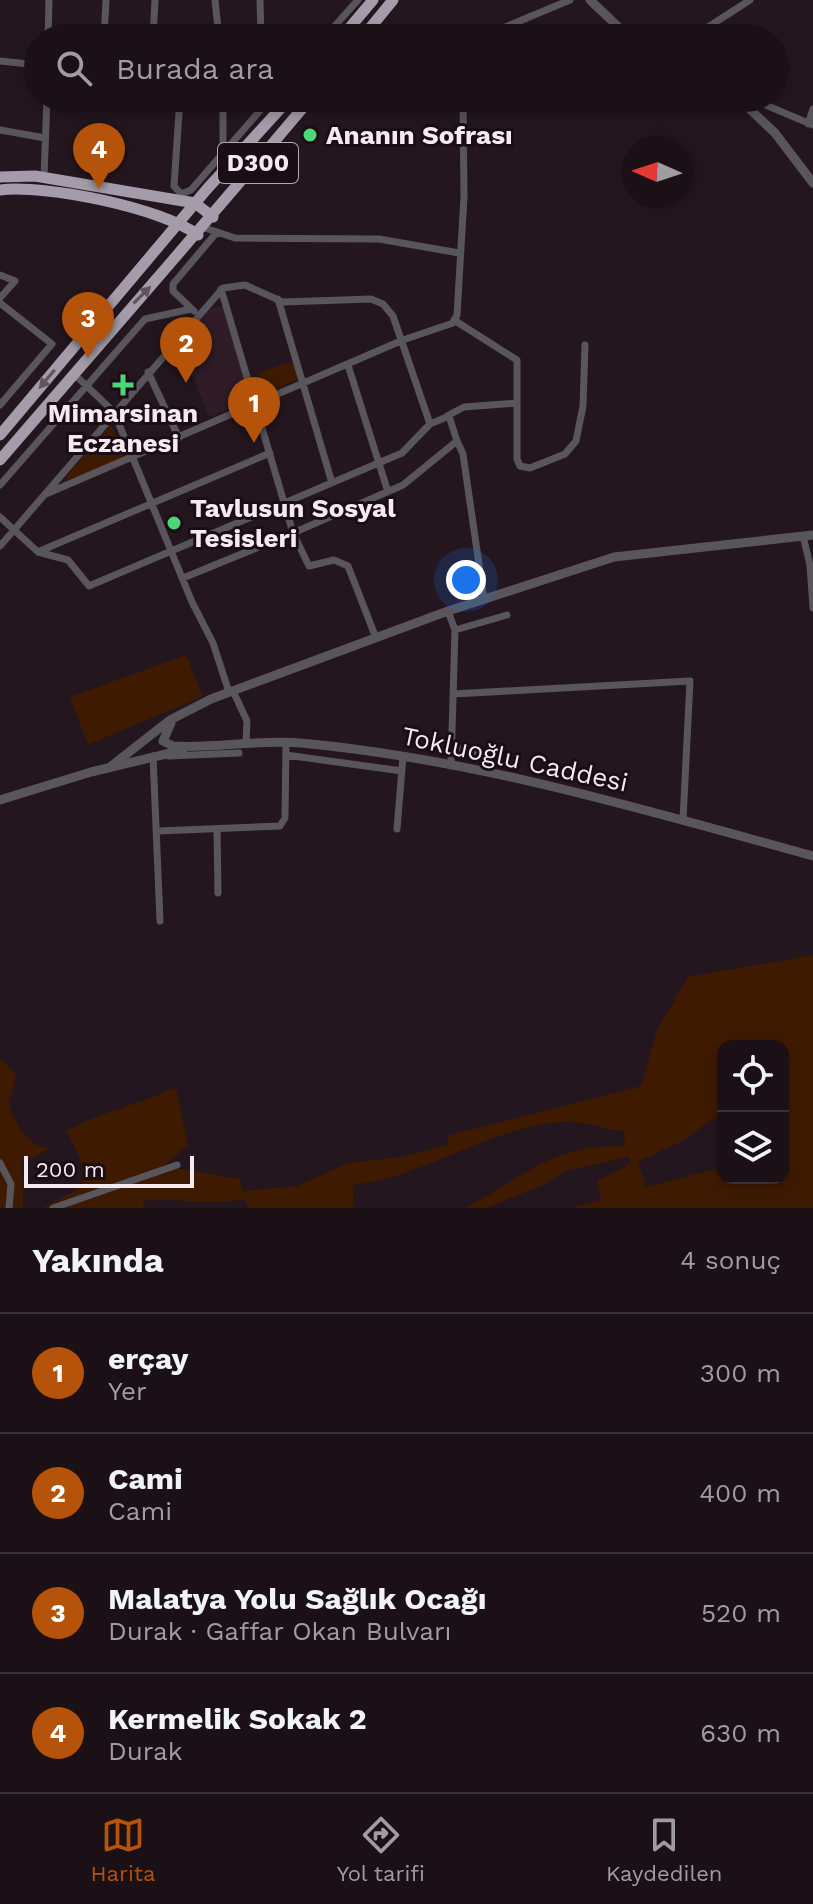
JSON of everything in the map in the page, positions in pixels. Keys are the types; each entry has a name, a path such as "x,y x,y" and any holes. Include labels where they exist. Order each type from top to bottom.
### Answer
{"highway":[{"path":"373,24 393,0"},
{"path":"352,24 371,1"},
{"name":"D300","path":"0,435 195,203 277,112"},
{"name":"D300","path":"0,460 74,374 207,232 213,217 299,112"},
{"path":"0,177 44,177 195,203 213,217"},
{"path":"0,190 35,188 180,222 207,232"}],"street":[{"path":"48,24 49,0"},
{"path":"105,24 106,0"},
{"path":"154,24 155,0"},
{"path":"215,0 218,24"},
{"path":"260,0 261,24"},
{"path":"337,24 358,0"},
{"path":"513,24 570,0"},
{"path":"590,0 615,24"},
{"path":"713,24 750,0"},
{"path":"0,61 24,64"},
{"path":"782,112 811,124 813,109"},
{"path":"44,177 46,112"},
{"path":"179,112 175,190 181,194 191,190 259,112"},
{"path":"223,112 223,153"},
{"path":"44,495 403,340 446,327 454,320 464,197 463,112"},
{"path":"753,112 775,133 813,183"},
{"path":"0,130 45,138"},
{"path":"199,315 173,291 173,284 207,232 235,238 379,239 459,253"},
{"path":"0,275 15,281 0,300 52,344 0,405"},
{"path":"0,546 221,289 241,284 278,299 376,300 391,312 430,424"},
{"path":"221,289 293,533 309,566 334,560 348,566 376,638"},
{"path":"278,299 332,483"},
{"path":"0,485 145,319 191,309"},
{"path":"454,320 517,360 517,459 520,466 530,468 568,451 578,437 585,345"},
{"path":"348,365 388,492"},
{"path":"148,372 179,438"},
{"path":"74,374 114,412 231,692 247,721 246,741"},
{"path":"0,517 38,552 68,560 89,586 402,453 430,424 464,407 517,403"},
{"path":"447,416 463,454 484,599"},
{"path":"183,578 388,492 418,476 457,441"},
{"path":"38,552 270,453"},
{"path":"110,767 178,717 231,692 448,611 614,557 808,536 813,608"},
{"path":"448,611 455,630 451,766"},
{"path":"455,630 507,615"},
{"path":"453,694 690,681 683,820"},
{"path":"160,921 157,755 165,730 178,717"},
{"path":"149,738 146,749 157,755 239,753"},
{"name":"Tokluoğlu Caddesi","path":"149,738 175,746 246,741 286,742 403,756 683,820 813,856"},
{"path":"158,831 276,828 282,825 286,742"},
{"name":"Tokluoğlu Caddesi","path":"0,800 110,767 202,745"},
{"path":"452,748 496,755"},
{"path":"286,755 402,771"},
{"path":"397,829 403,756"},
{"path":"217,829 218,893"},
{"path":"0,1163 11,1184 9,1208"},
{"path":"53,1208 177,1165"}],"shaded area":[{"path":"224,305 252,399 209,417 180,344 211,308"},
{"path":"299,360 304,376 266,394 259,372"},
{"path":"111,425 126,457 68,481 66,476"},
{"path":"186,655 203,696 88,745 70,697"},
{"path":"813,955 813,1208 571,1208 601,1200 597,1181 631,1163 629,1157 564,1171 544,1185 486,1208 464,1208 557,1157 598,1147 624,1146 625,1132 583,1123 558,1122 505,1134 405,1173 353,1185 354,1208 249,1208 244,1199 218,1202 143,1201 144,1208 43,1208 82,1187 83,1165 67,1131 92,1118 171,1089 176,1088 188,1145 164,1166 239,1179 243,1191 297,1186 348,1163 402,1157 449,1144 447,1136 641,1086 657,1030 688,977"},
{"path":"0,1059 16,1074 10,1108 16,1121 25,1135 37,1145 50,1148 22,1160 23,1208 0,1208"}],"place":[{"name":"Ananın Sofrası","path":"310,135"},
{"name":"Kermelik Sokak 2","path":"99,189"},
{"name":"Malatya Yolu Sağlık Ocağı","path":"88,358"},
{"name":"Cami","path":"186,383"},
{"name":"Mimarsinan Eczanesi","path":"123,385"},
{"name":"erçay","path":"254,443"},
{"name":"Tavlusun Sosyal Tesisleri","path":"174,523"}]}
